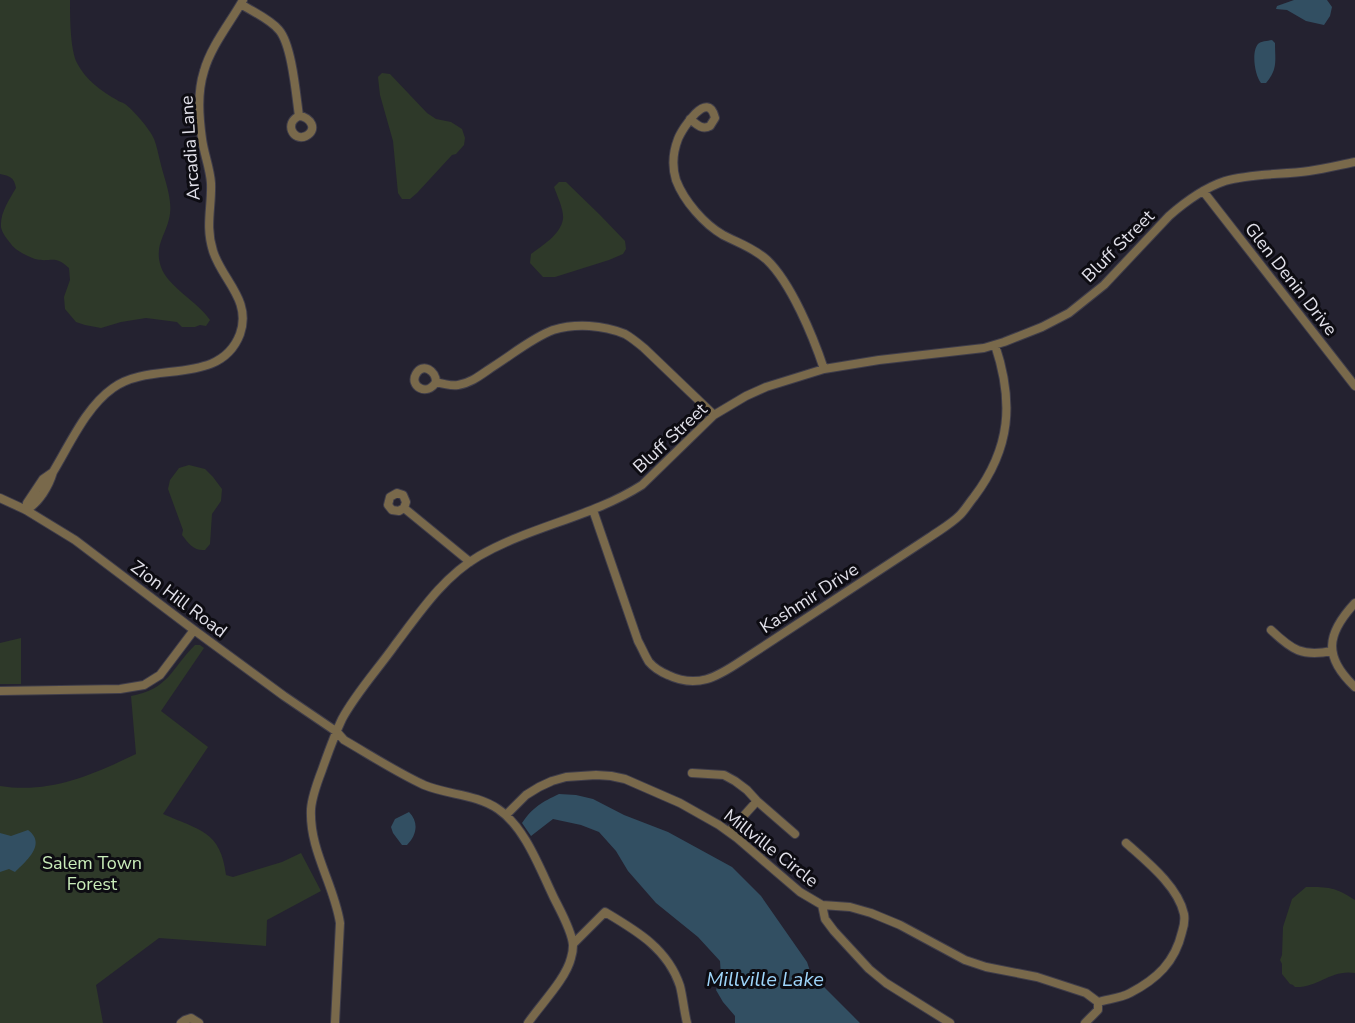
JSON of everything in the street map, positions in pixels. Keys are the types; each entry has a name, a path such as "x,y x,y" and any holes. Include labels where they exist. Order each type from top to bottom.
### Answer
{"street":[{"path":"242,2 278,28 283,35 288,48 299,116"},
{"name":"Arcadia Lane","path":"26,510 33,506 50,483 53,472 89,411 113,387 134,377 212,364 229,352 239,335 243,325 242,304 220,268 213,252 209,233 211,185 202,141 199,101 203,73 208,60 242,2"},
{"path":"690,119 678,139 674,154 674,170 678,184 695,209 712,226 764,257 778,272 790,291 824,369"},
{"name":"Bluff Street","path":"335,1023 340,923 338,909 319,859 311,830 311,807 316,784 343,717 417,616 449,578 470,562 516,538 593,510 628,494 642,485 714,415 746,396 766,387 824,369 976,349 994,345 1041,327 1069,312 1104,285 1169,216 1203,191 1234,179 1309,171 1355,162"},
{"name":"Glen Denin Drive","path":"1203,191 1355,386"},
{"path":"436,382 453,386 460,385 474,380 539,337 552,331 567,327 596,326 632,338 714,415"},
{"name":"Kashmir Drive","path":"593,510 638,641 648,661 659,671 679,680 693,682 708,679 741,661 960,515 983,485 997,460 1006,424 1003,374 994,345"},
{"name":"Zion Hill Road","path":"0,498 63,531 88,548 194,630 337,732 344,740 426,785 486,802 506,815"},
{"path":"404,508 470,562"},
{"path":"1355,603 1339,624 1333,638 1332,651 1337,667 1355,687"},
{"path":"0,691 120,689 144,685 160,675 194,630"},
{"path":"1271,630 1287,645 1300,652 1310,654 1332,651"},
{"path":"692,773 724,775 747,790 795,834"},
{"name":"Millville Circle","path":"506,815 526,795 552,781 566,777 611,776 626,779 706,817 729,832 800,892 822,905 850,907 871,913 900,925 964,960 1037,977 1086,993 1098,1002"},
{"path":"729,832 757,801"},
{"path":"506,815 533,855 565,920 573,944 571,959 565,972 528,1023"},
{"path":"1085,1023 1098,1010 1098,1002 1128,994 1157,974 1170,961 1179,946 1184,925 1181,906 1162,876 1126,843"},
{"name":"Millville Circle","path":"822,905 825,919 869,969 886,983 950,1023"},
{"path":"573,944 605,912 640,932 668,960 680,986 687,1023"},
{"path":"181,1023 191,1018 199,1023"}],"green space":[{"path":"0,0 70,0 73,50 80,69 100,89 125,104 145,125 154,139 170,204 169,219 159,247 159,260 170,281 210,320 206,326 182,327 177,322 146,318 101,328 76,322 65,309 64,297 70,280 69,268 60,261 40,260 25,255 18,251 5,236 1,227 2,217 16,188 11,178 0,174"},
{"path":"382,73 390,74 427,113 462,129 465,138 464,145 456,154 452,155 410,199 402,199 398,193 393,141 380,95 378,77"},
{"path":"559,182 566,182 600,215 625,241 626,249 623,254 609,260 555,277 543,277 530,263 531,254 550,239 562,224 562,211 554,187"},
{"path":"189,465 205,469 222,489 221,501 212,514 210,544 205,550 195,548 182,535 183,530 168,489 170,480 179,468"},
{"path":"21,638 21,684 0,684 0,643"},
{"name":"Salem Town Forest","path":"195,645 204,648 161,711 208,747 163,814 206,834 219,849 226,875 233,877 282,862 301,853 321,891 267,920 266,946 159,938 96,985 103,1023 0,1023 0,786 36,787 70,781 136,754 131,696 144,693 162,683"},
{"path":"1306,887 1332,889 1355,900 1355,973 1346,972 1311,985 1295,987 1282,974 1280,960 1283,927 1292,899"}],"water":[{"path":"1294,0 1327,0 1332,7 1330,16 1324,25 1306,21 1287,10 1276,9 1277,6"},
{"path":"1272,40 1275,43 1274,69 1266,83 1261,83 1255,64 1256,48 1261,42"},
{"name":"Millville Lake","path":"559,794 593,799 624,815 668,832 732,867 761,896 807,962 811,974 860,1023 735,1023 735,1016 716,990 721,976 720,961 698,937 656,903 628,871 616,851 599,832 581,825 553,819 531,836 522,823 538,806"},
{"path":"409,812 414,820 415,833 407,845 402,845 391,827 395,819"},
{"path":"28,830 36,841 33,852 15,872 9,869 0,872 0,833 11,836"}]}
